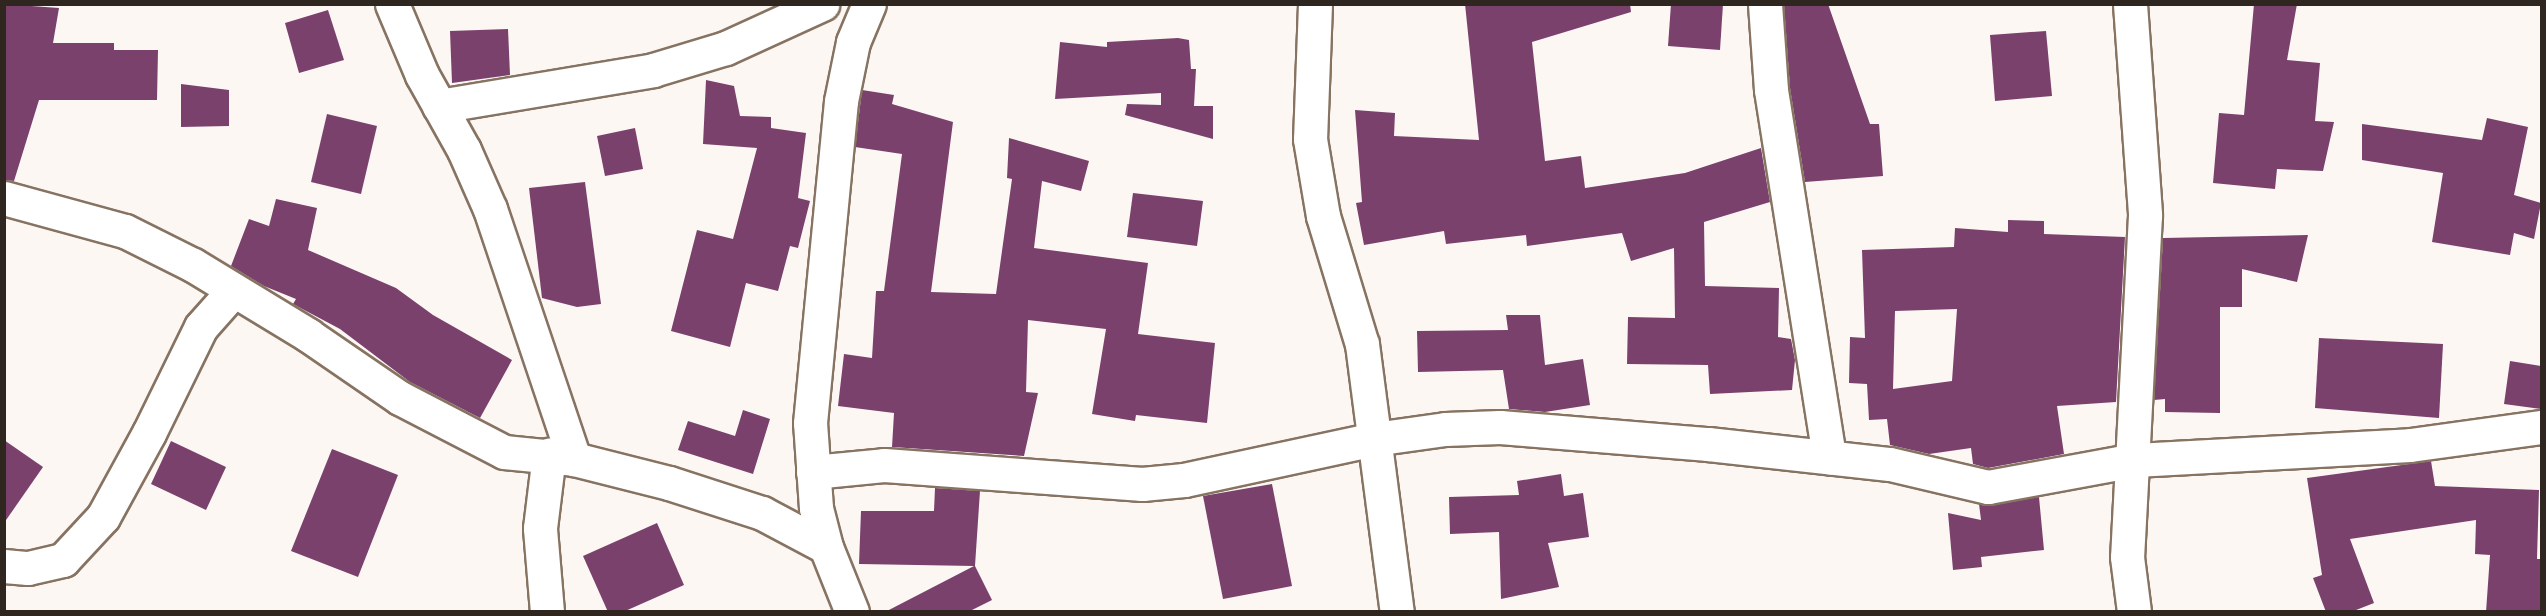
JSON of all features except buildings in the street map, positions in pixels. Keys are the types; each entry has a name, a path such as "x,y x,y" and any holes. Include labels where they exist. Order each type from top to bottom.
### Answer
{"street":[{"path":"392,4 490,209 561,457 540,528 547,612"},
{"path":"439,106 653,70 726,48 822,4"},
{"path":"852,612 826,547 813,472 810,423 815,344 838,123 853,42 869,4"},
{"path":"1315,4 1310,139 1334,262 1362,344 1396,612"},
{"path":"1765,4 1771,90 1829,457"},
{"path":"2130,4 2145,215 2135,460 2127,557 2134,612"},
{"path":"4,198 125,231 193,265 308,335 400,398 490,446 517,455 561,457 669,483 762,513 826,547"},
{"path":"4,566 28,568 63,560 103,517 150,433 201,327 233,291"},
{"path":"813,472 884,465 1142,484 1184,480 1374,439 1445,429 1500,427 1890,464 1988,487 2135,460 2410,445 2541,427"}]}
